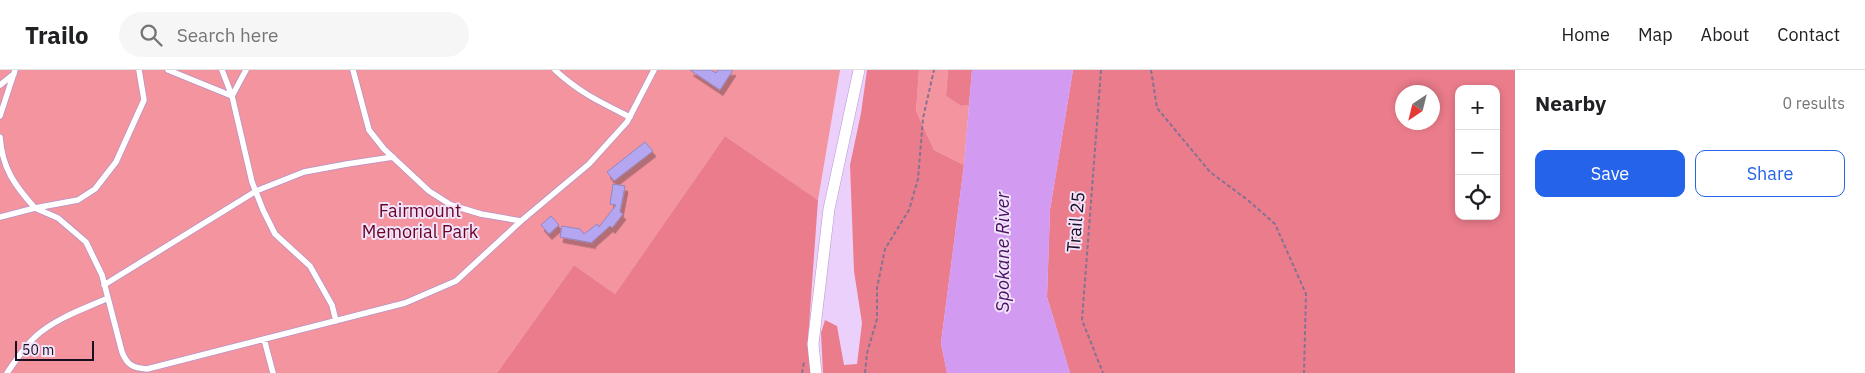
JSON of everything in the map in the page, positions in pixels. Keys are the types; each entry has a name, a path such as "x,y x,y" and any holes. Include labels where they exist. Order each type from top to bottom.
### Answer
{"street":[{"path":"816,373 813,344 829,209 859,70"}],"lane":[{"path":"0,217 13,212 78,200 95,189 116,162 144,100 138,70"},
{"path":"168,70 232,96"},
{"path":"222,70 232,96 256,191 275,234 310,266 332,305 336,321"},
{"path":"232,96 246,70"},
{"path":"353,70 369,130 384,149 429,191 451,205 481,214 521,221"},
{"path":"555,70 570,84 594,100 630,117"},
{"path":"0,138 2,157 9,174 21,193 35,208 58,218 86,242 102,274 122,352 127,363 136,368 147,369 405,303 456,281 521,221 589,164 630,117 654,70"},
{"path":"0,85 14,72"},
{"path":"0,116 14,72"},
{"path":"104,285 256,191 304,172 393,157"},
{"path":"7,373 20,354 37,335 60,320 108,298"},
{"path":"264,339 272,373"}],"path":[{"path":"865,373 867,353 877,319 878,288 885,250 908,210 918,179 923,118 934,70"},
{"name":"Trail 25","path":"1101,70 1082,320 1103,373"},
{"path":"1152,70 1157,108 1210,172 1249,201 1275,224 1306,294 1304,373"}],"green space":[{"name":"Fairmount Memorial Park","path":"0,70 840,70 818,200 725,136 615,294 574,265 497,373 0,373"},
{"path":"919,70 948,70 946,96 961,106 969,105 964,165 934,150 916,111"}],"shaded area":[{"path":"867,70 919,70 916,111 934,150 964,165 941,343 947,373 823,373 821,333 825,320 837,326 844,365 857,364 862,323 854,271 850,165 861,113"},
{"path":"948,70 972,70 969,105 961,106 946,96"},
{"path":"1073,70 1515,70 1515,373 1070,373 1047,297 1050,210"},
{"path":"725,136 818,200 808,340 811,373 497,373 574,265 615,294"}],"water":[{"name":"Spokane River","path":"972,70 1073,70 1050,210 1047,297 1070,373 947,373 941,343 964,165"}],"building":[{"path":"690,70 711,70 716,73 718,70 733,70 720,90"},
{"path":"645,142 653,151 614,181 607,172"},
{"path":"613,184 625,186 620,212 623,214 612,228 610,226 593,243 560,237 562,226 580,229 584,234 597,224 599,227 616,205 610,204"},
{"path":"551,216 559,225 549,234 541,225"}]}
